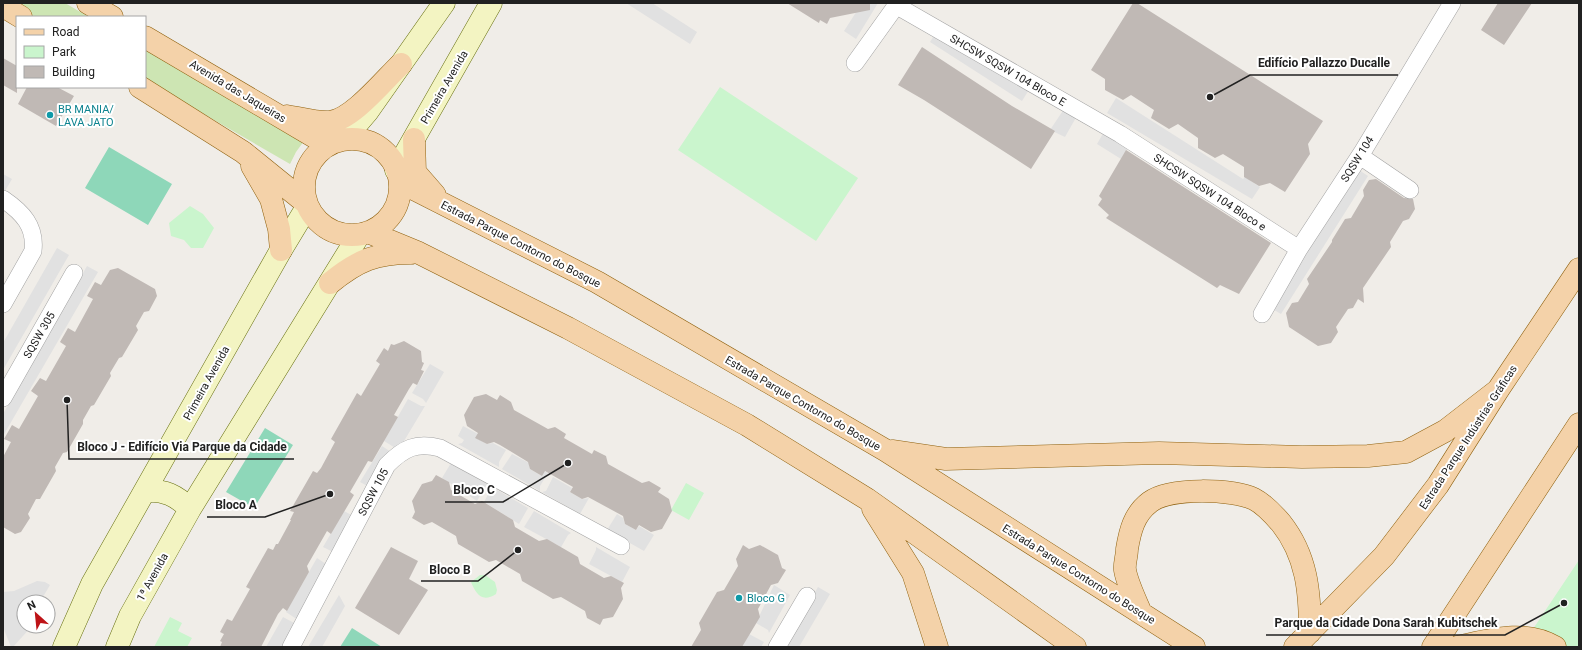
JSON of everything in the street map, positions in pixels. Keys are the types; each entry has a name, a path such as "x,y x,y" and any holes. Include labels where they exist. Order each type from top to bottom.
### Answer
{"main road":[{"path":"88,3 110,16"},
{"path":"307,205 304,184 309,164 315,156 338,141 368,111 444,3"},
{"name":"Primeira Avenida","path":"398,176 414,139 491,3"},
{"path":"3,6 19,16"},
{"name":"Avenida das Jaqueiras","path":"146,38 313,136 338,141"},
{"path":"276,114 330,122 344,117 362,104 381,82 401,64"},
{"path":"142,88 243,152 307,205 315,218 330,230 340,234 363,233 377,228 393,213 397,203 398,176 392,160 376,145 366,141 338,141"},
{"path":"414,139 415,172 427,188 449,208"},
{"path":"243,152 271,199 281,250"},
{"name":"Estrada Parque Contorno do Bosque","path":"398,176 449,208 597,282 885,450 1194,647"},
{"name":"Primeira Avenida","path":"64,647 92,584 307,205"},
{"path":"363,233 419,253 568,328 746,425 867,500 1075,647"},
{"path":"145,491 163,491 172,494 190,509 330,283 363,233"},
{"path":"330,283 355,264 375,256 388,253 419,253"},
{"name":"Estrada Parque Indústrias Gráficas","path":"1302,640 1384,556 1438,485 1498,390 1579,269"},
{"path":"885,450 946,459 1159,453 1302,457 1368,456 1406,452 1445,431 1498,390"},
{"path":"1433,647 1579,424"},
{"path":"1141,613 1125,570 1129,533 1135,518 1150,501 1166,495 1182,491 1228,494 1254,499 1268,510 1282,524 1297,551 1306,572 1310,601 1302,640"},
{"path":"867,500 913,573 937,647"},
{"name":"1ª Avenida","path":"118,647 130,616 190,509"},
{"path":"1457,647 1514,636 1542,640 1555,647"}],"street":[{"name":"SQSW 104","path":"1262,314 1299,249 1360,156 1452,3"},
{"path":"856,63 897,4"},
{"name":"SHCSW SQSW 104 Bloco E","path":"897,4 1120,134"},
{"name":"SHCSW SQSW 104 Bloco e","path":"1120,134 1299,249"},
{"path":"1360,156 1410,190"},
{"path":"3,200 24,215 30,226 34,244 33,251 3,304"},
{"name":"SQSW 305","path":"3,398 74,273"},
{"name":"SQSW 105","path":"291,647 388,465 405,450 424,445 440,448 621,546"},
{"path":"778,647 807,596"}],"green space":[{"path":"11,3 65,3 87,16 33,16"},
{"path":"146,50 304,141 290,164 146,81"},
{"path":"720,87 858,178 816,241 678,150"},
{"path":"109,147 172,184 148,225 85,188"},
{"path":"190,206 203,214 214,228 203,248 191,248 184,240 171,236 169,223"},
{"path":"265,428 293,445 254,508 226,492"},
{"path":"686,483 704,493 689,520 671,510"},
{"path":"1579,560 1579,647 1521,647"},
{"path":"480,575 485,575 495,582 497,590 496,594 487,598 480,596 477,593 471,582"},
{"path":"170,617 182,623 178,631 192,638 187,647 154,647"},
{"path":"352,628 382,647 340,647"}],"shaded area":[{"path":"626,3 652,3 697,32 690,44"},
{"path":"862,3 878,3 856,39 844,31"},
{"path":"938,29 1032,85 1022,101 930,42"},
{"path":"1116,98 1243,179 1245,177 1260,187 1252,199 1107,113"},
{"path":"1064,109 1078,114 1065,137 1050,130"},
{"path":"1105,130 1129,146 1121,159 1097,144"},
{"path":"1356,168 1368,176 1281,314 1266,305"},
{"path":"3,174 12,179 5,191 3,190"},
{"path":"57,248 69,255 3,370 3,343"},
{"path":"87,266 98,272 3,436 3,414"},
{"path":"430,364 444,372 426,403 423,399 412,393"},
{"path":"408,399 421,406 425,406 398,451 384,441"},
{"path":"463,426 478,434 476,438 487,444 493,443 506,450 499,462 499,467 458,444 462,443 464,440 458,436"},
{"path":"382,446 394,454 373,489 360,482"},
{"path":"512,454 529,463 530,469 542,476 544,471 548,473 540,486 540,491 502,469"},
{"path":"451,463 487,484 477,501 442,478"},
{"path":"553,477 572,488 570,492 582,499 589,498 580,514 542,492 546,491"},
{"path":"492,487 528,508 519,524 484,502"},
{"path":"344,511 357,518 335,553 323,547"},
{"path":"534,511 571,533 568,535 560,549 559,546 524,527"},
{"path":"617,514 623,518 625,524 636,530 639,526 654,535 644,551 607,530"},
{"path":"596,547 630,567 622,582 589,564"},
{"path":"317,558 329,566 298,620 286,612"},
{"path":"37,581 45,582 50,585 45,594 16,594 16,634 25,634 13,647 11,647 3,627 3,592 14,591"},
{"path":"774,585 790,595 769,633 768,630 756,623"},
{"path":"818,587 830,594 799,647 783,647"},
{"path":"339,595 345,606 322,647 308,647"},
{"path":"283,617 296,624 286,647 266,647"},
{"path":"749,634 764,642 761,647 742,647"}],"building":[{"path":"787,3 870,3 870,10 830,18 827,24 820,20 819,23"},
{"path":"1133,3 1137,3 1323,121 1308,144 1310,154 1285,192 1270,183 1259,186 1244,177 1244,167 1223,154 1215,158 1198,148 1198,138 1178,124 1169,129 1151,118 1154,110 1131,95 1123,100 1105,90 1105,79 1091,70"},
{"path":"1498,3 1532,3 1504,45 1481,30"},
{"path":"922,47 1012,106 1055,131 1031,169 924,100 898,85"},
{"path":"3,58 16,65 17,93 3,85"},
{"name":"BR MANIA/ LAVA JATO","path":"26,88 59,88 74,96 56,126 18,104"},
{"path":"1126,150 1271,243 1239,294 1220,285 1217,288 1106,218 1109,215 1098,205 1102,199 1099,196"},
{"path":"1376,179 1404,198 1413,199 1415,209 1409,219 1403,221 1390,242 1391,247 1363,288 1364,303 1358,299 1353,308 1348,309 1336,327 1338,332 1331,343 1318,346 1289,327 1286,313 1292,303 1298,302 1309,284 1307,279 1332,242 1345,219 1351,218 1364,196 1363,190 1369,180"},
{"path":"118,268 155,289 157,296 149,311 144,312 136,326 138,330 122,357 119,358 110,373 111,376 94,405 91,406 83,420 83,424 67,452 63,453 55,467 56,471 40,499 36,499 28,514 30,518 21,532 15,534 3,527 3,457 11,442 4,439 12,425 19,429 38,396 31,391 40,378 46,381 66,346 60,342 68,328 75,332 93,299 87,296 95,282 101,285 110,270"},
{"path":"404,341 421,351 422,362 424,363 421,370 424,371 417,385 413,383 409,389 394,415 398,417 372,462 368,461 350,492 354,495 331,534 327,531 307,566 309,572 287,611 283,608 278,614 261,647 220,647 222,642 220,641 224,634 220,632 227,619 232,621 250,589 246,587 268,548 273,550 276,544 278,544 294,512 290,511 313,471 317,473 321,468 335,442 331,439 357,393 361,396 380,364 376,361 384,348 388,351 391,344 394,345"},
{"path":"486,394 497,400 500,395 511,402 514,410 548,429 555,427 566,434 564,438 592,454 594,450 606,456 608,464 642,483 649,481 661,488 658,492 669,499 672,511 662,529 651,532 639,525 636,530 625,524 623,516 588,497 582,499 570,492 573,487 545,471 542,476 530,469 528,462 500,445 494,442 487,444 475,438 478,433 467,426 464,415 474,397"},
{"path":"436,475 449,482 451,490 475,504 482,501 513,520 515,527 539,541 547,539 578,557 580,564 604,578 611,576 624,583 621,588 623,599 613,617 603,619 600,625 587,618 585,611 561,597 553,599 522,581 520,574 496,560 489,562 458,544 456,536 432,522 424,525 412,518 415,512 412,501 422,484 432,481"},
{"name":"Bloco G","path":"743,545 749,549 760,545 778,555 782,568 786,570 778,583 771,585 758,609 760,617 742,647 691,647 701,630 699,623 717,592 724,590 738,566 736,559"},
{"path":"391,547 418,561 409,579 428,590 399,635 355,608"}],"place":[{"name":"Edifício Pallazzo Ducalle","path":"1210,97"},
{"name":"BR MANIA/ LAVA JATO","path":"50,115"},
{"name":"Bloco J - Edifício Via Parque da Cidade","path":"67,400"},
{"name":"Bloco C","path":"568,463"},
{"name":"Bloco A","path":"330,494"},
{"name":"Bloco B","path":"518,550"},
{"name":"Bloco G","path":"739,598"},
{"name":"Parque da Cidade Dona Sarah Kubitschek","path":"1564,603"}]}
